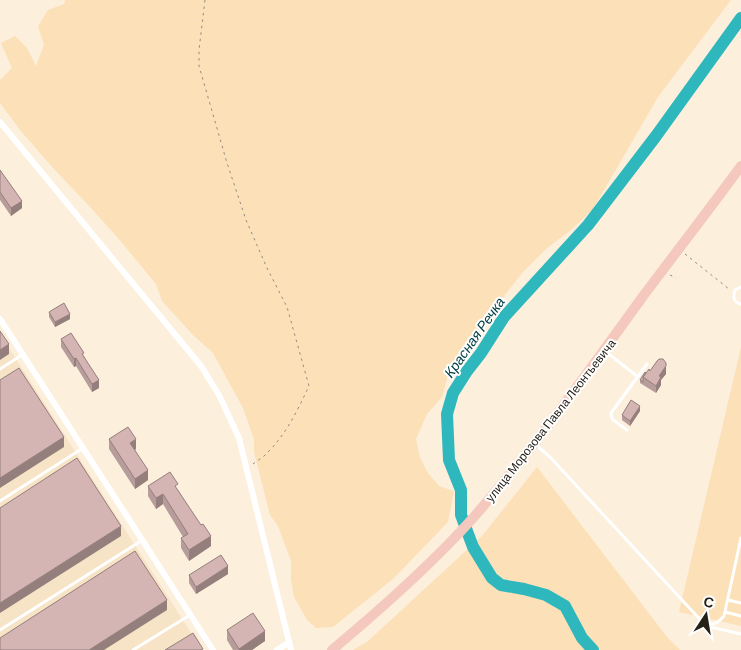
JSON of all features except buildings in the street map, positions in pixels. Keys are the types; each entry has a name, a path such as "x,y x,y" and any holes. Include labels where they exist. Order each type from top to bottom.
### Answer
{"main road":[{"name":"улица Морозова Павла Леонтьевича","path":"332,650 394,597 435,557 471,520 510,475 741,166"}],"street":[{"path":"0,122 201,366 219,395 239,438 291,650"},
{"path":"0,319 213,650"},
{"path":"277,650 288,643"}],"lane":[{"path":"741,287 735,290 734,295 735,301 741,304"},
{"path":"604,351 638,377"},
{"path":"0,369 23,354"},
{"path":"627,430 612,419 612,413 647,364"},
{"path":"534,443 550,457 706,626 741,634"},
{"path":"0,501 83,448"},
{"path":"703,623 709,625 718,623 724,616 741,538"},
{"path":"0,630 142,540"},
{"path":"728,600 741,602"},
{"path":"725,612 741,616"},
{"path":"133,650 190,616"}],"path":[{"path":"205,0 198,66 246,220 267,268 288,307 309,386 286,430 268,453 246,469"},
{"path":"679,249 727,287 734,295"}],"shaded area":[{"path":"65,0 731,0 658,97 593,209 571,230 547,248 523,272 497,305 475,341 450,368 442,397 427,414 416,439 420,458 428,473 439,486 454,491 448,522 393,579 333,627 316,628 307,620 294,597 291,580 291,561 278,526 270,515 254,452 254,439 243,408 213,353 193,335 162,301 156,284 118,238 20,130 0,103 0,80 12,68 1,43 15,36 27,48 36,66 44,45 38,26 48,10 64,4"},
{"path":"0,334 202,650 0,650"},
{"path":"741,347 741,626 679,612"},
{"path":"537,467 667,637 680,650 353,650 367,642 482,536"}],"waterway":[{"name":"Красная Речка","path":"593,650 582,638 565,606 546,595 501,585 492,578 473,547 461,515 461,490 449,460 447,414 453,393 504,317 588,225 656,136 741,18"}]}
